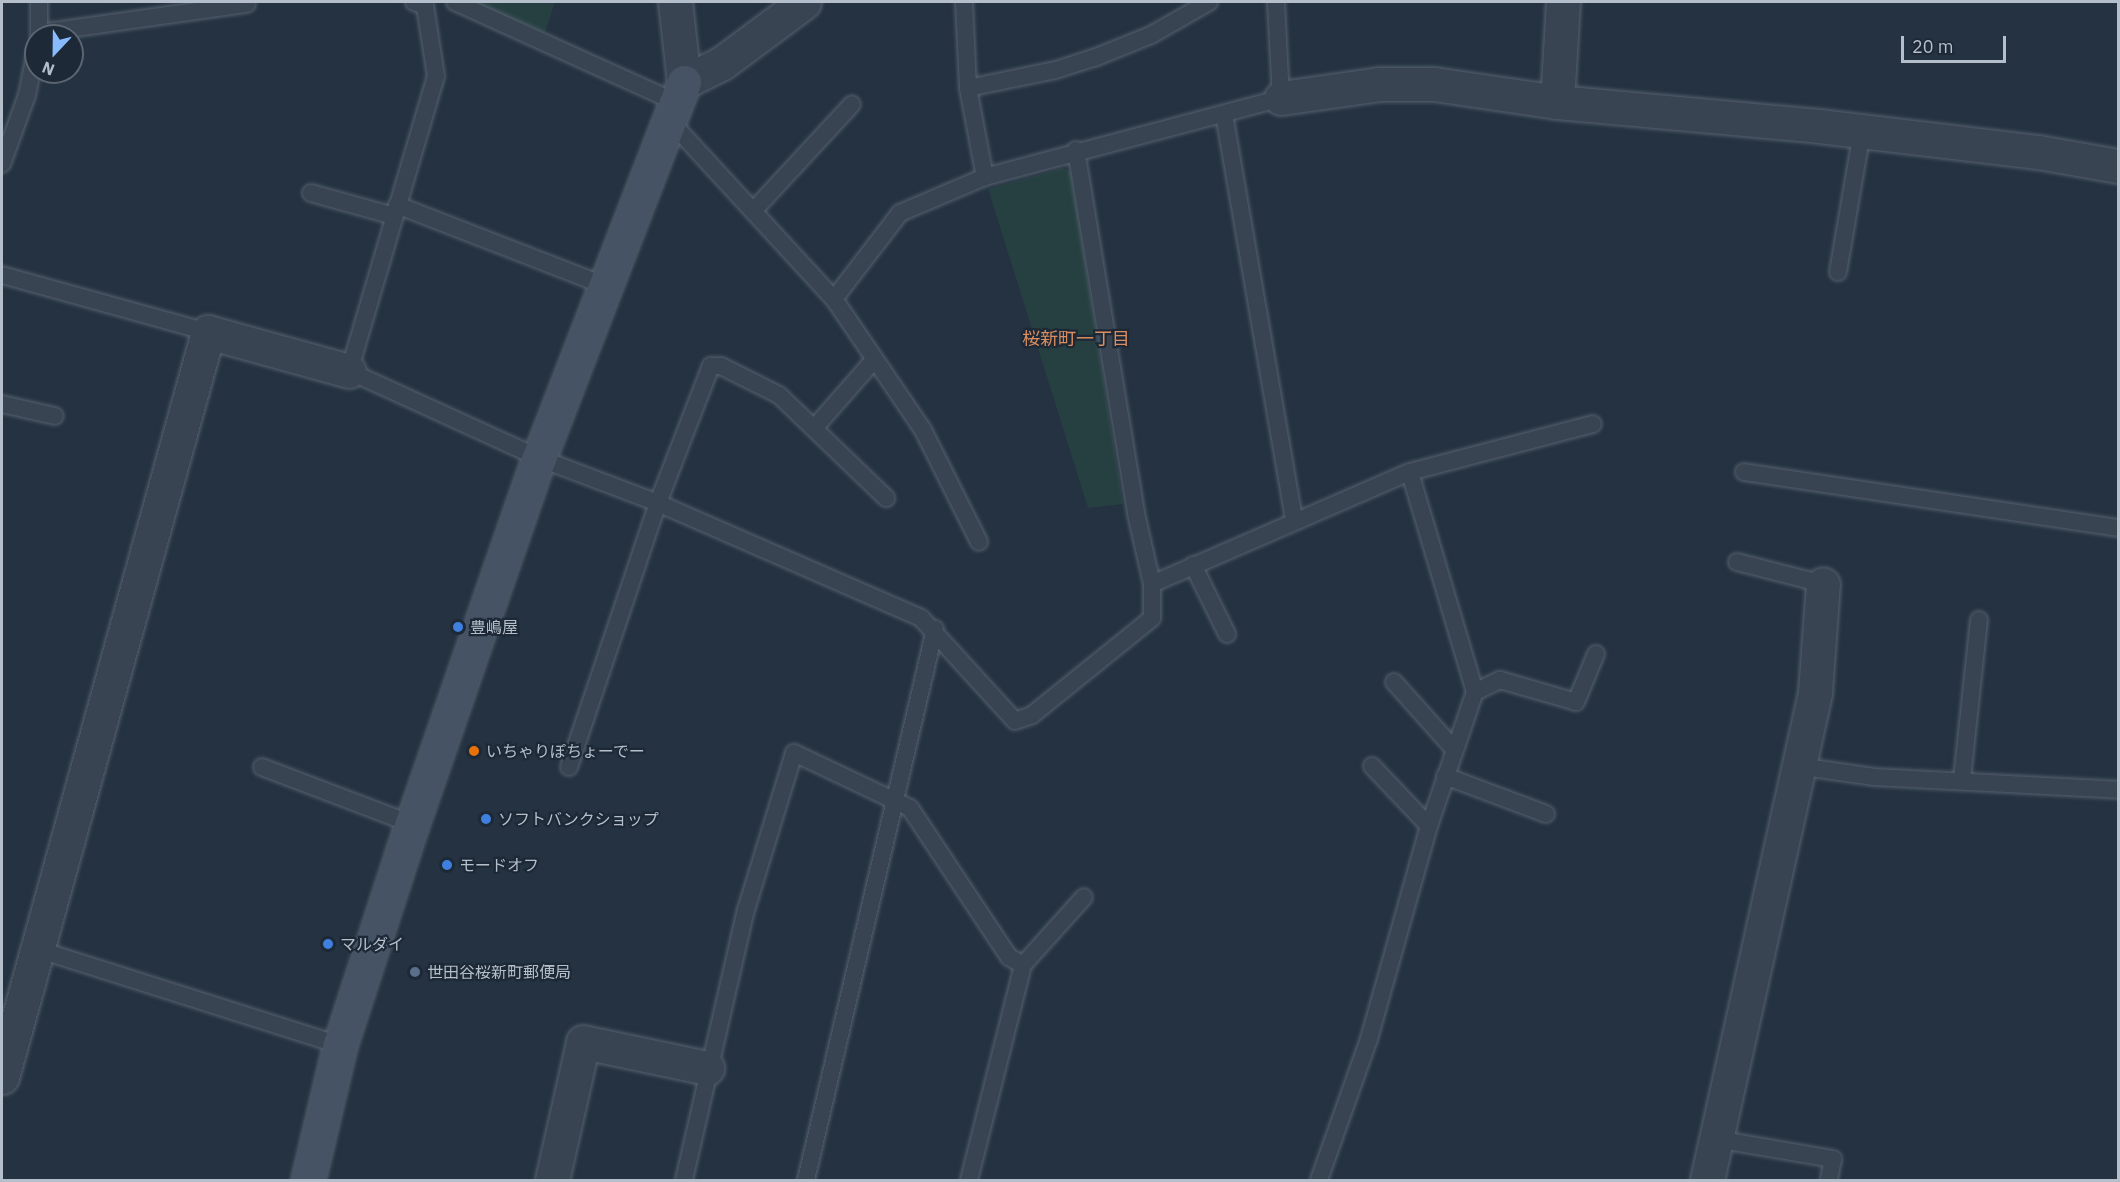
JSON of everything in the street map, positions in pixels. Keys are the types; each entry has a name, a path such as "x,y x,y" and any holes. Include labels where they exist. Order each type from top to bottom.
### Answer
{"street":[{"path":"308,1180 340,1045 412,824 539,458 678,103 675,2"},
{"path":"678,103 722,63 804,2"},
{"path":"1557,102 1563,2"},
{"path":"1281,98 1379,84 1434,84 1557,102 1862,131 2038,152 2118,166"},
{"path":"2,1077 208,332 349,371"},
{"path":"1707,1180 1815,692 1823,584"},
{"path":"552,1180 583,1042 707,1068"}],"lane":[{"path":"39,2 39,24"},
{"path":"414,2 425,6 436,76 349,371 539,458 658,503 921,618 934,629 1015,721 1032,716 1152,618 1152,584 1137,518 1076,150"},
{"path":"455,2 678,103 754,210 834,299 923,430 979,542"},
{"path":"964,2 968,88 985,177"},
{"path":"968,88 1056,70 1094,58 1151,35 1209,2"},
{"path":"834,299 900,213 985,177 1076,150 1281,98 1276,2"},
{"path":"84,28 247,4"},
{"path":"2,164 29,84"},
{"path":"754,210 852,104"},
{"path":"1224,114 1294,520"},
{"path":"1838,272 1862,131"},
{"path":"311,194 396,211 606,286"},
{"path":"2,275 208,332"},
{"path":"816,426 874,360"},
{"path":"569,767 658,503 711,366 721,366 779,395 816,426 886,498"},
{"path":"2,404 55,416"},
{"path":"1152,584 1294,520 1410,472 1593,424"},
{"path":"1319,1180 1369,1039 1445,776 1475,692 1410,472"},
{"path":"1744,472 2118,528"},
{"path":"1737,562 1823,584"},
{"path":"1192,565 1227,634"},
{"path":"1962,779 1979,620"},
{"path":"806,1180 934,629"},
{"path":"1475,692 1500,680 1576,702 1596,654"},
{"path":"1394,682 1454,749"},
{"path":"684,1180 707,1068 746,910 794,753 910,808 1009,957 1023,965"},
{"path":"1372,766 1430,826"},
{"path":"1798,766 1874,777 1962,779 2118,790"},
{"path":"262,767 412,824"},
{"path":"1445,776 1546,814"},
{"path":"969,1180 1023,965 1084,897"},
{"path":"37,949 340,1045"},
{"path":"1716,1139 1833,1159 1829,1180"}],"green space":[{"path":"470,2 555,2 545,32"},
{"path":"1063,168 1071,172 1123,504 1088,508 988,189"}],"place":[{"name":"豊嶋屋","path":"458,627"},
{"name":"いちゃりぽちょーでー","path":"474,751"},
{"name":"ソフトバンクショップ","path":"486,819"},
{"name":"モードオフ","path":"447,865"},
{"name":"マルダイ","path":"328,944"},
{"name":"世田谷桜新町郵便局","path":"415,972"}],"district":[{"name":"桜新町一丁目","path":"1076,339"}]}
